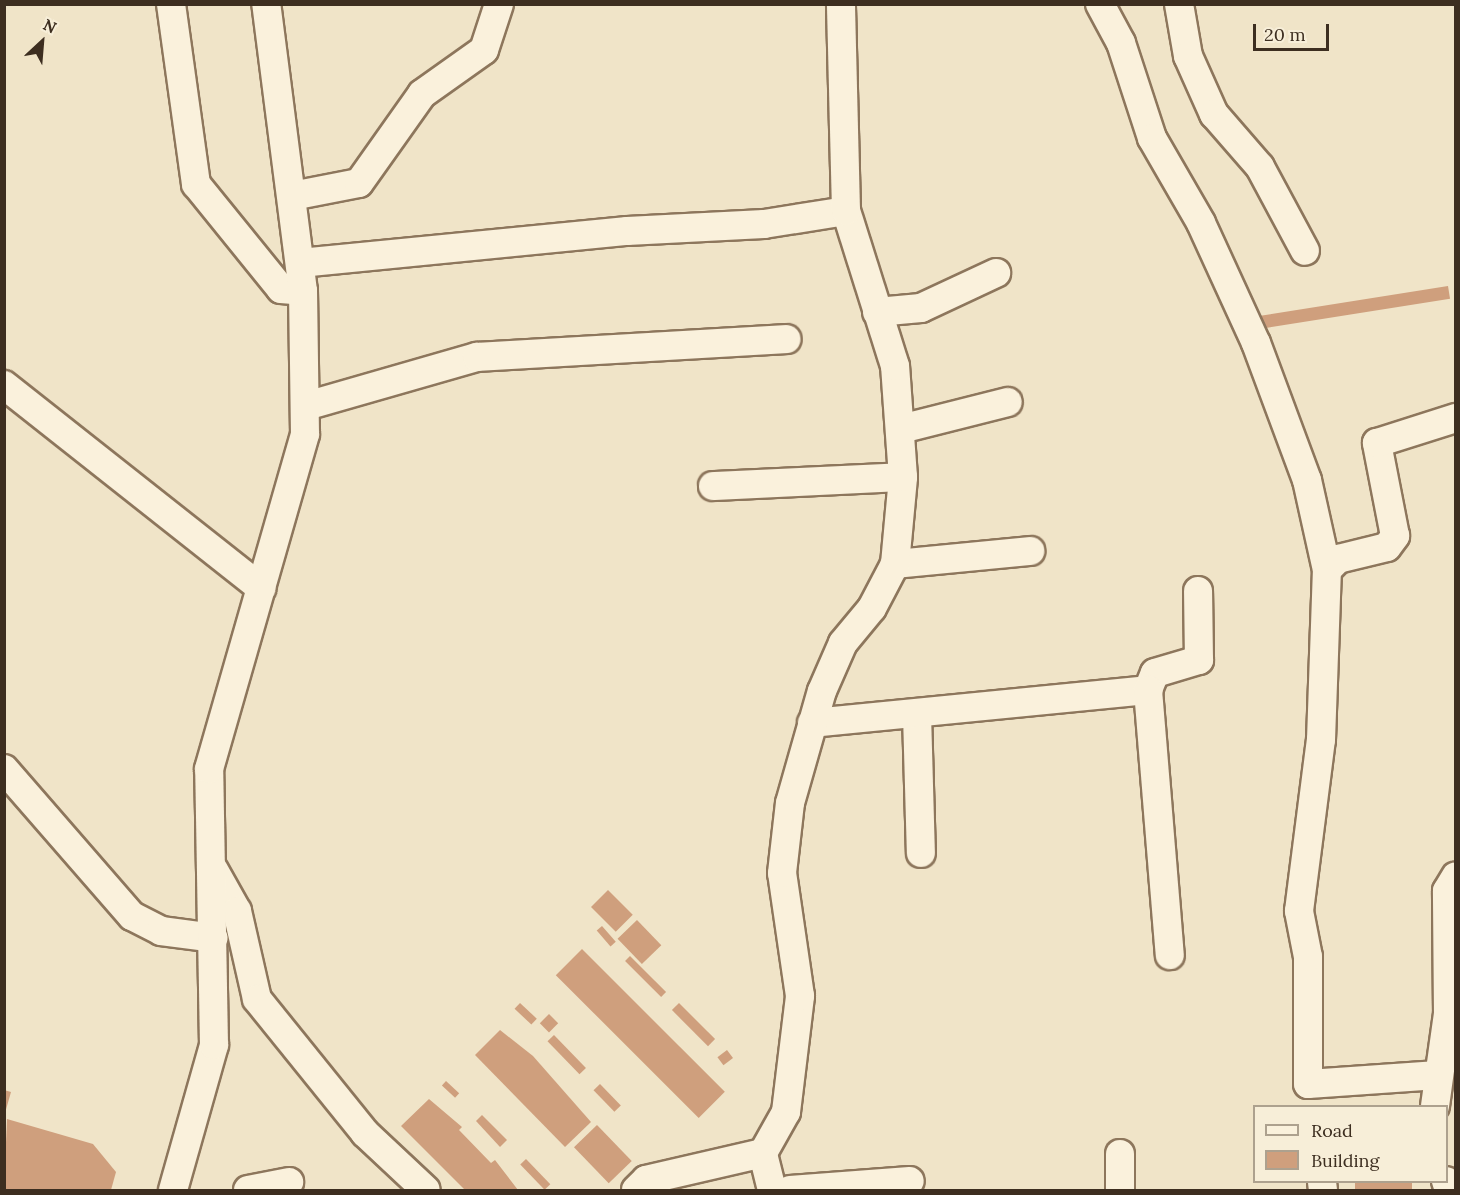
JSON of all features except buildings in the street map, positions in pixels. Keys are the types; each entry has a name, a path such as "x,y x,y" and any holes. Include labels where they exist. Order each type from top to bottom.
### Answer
{"street":[{"path":"171,4 196,184 280,289 303,291"},
{"path":"173,1191 214,1045 210,769 305,434 303,291 266,4"},
{"path":"292,196 360,183 422,94 484,50 499,4"},
{"path":"772,1191 764,1153 786,1112 800,996 782,873 790,803 813,723 843,643 872,608 895,564 903,477 895,366 846,211 841,4"},
{"path":"1100,4 1121,43 1152,138 1201,223 1256,343 1307,480 1327,570 1321,740 1299,911 1308,957 1310,1095 1438,1075"},
{"path":"1179,4 1188,56 1214,114 1260,167 1305,251"},
{"path":"300,263 627,231 764,224 846,211"},
{"path":"877,312 921,308 996,273"},
{"path":"306,405 477,357 533,350 599,351 786,339"},
{"path":"4,385 261,588"},
{"path":"901,429 1008,402"},
{"path":"1327,570 1338,560 1386,548 1395,536 1377,443 1455,418"},
{"path":"713,486 903,477"},
{"path":"895,564 1030,551"},
{"path":"1170,955 1148,690 1155,673 1199,660 1198,591"},
{"path":"813,723 1148,690"},
{"path":"917,714 921,853"},
{"path":"8,779 132,916 161,931 213,938"},
{"path":"213,869 237,911 257,999 365,1132 426,1191"},
{"path":"1435,1105 1448,1014 1447,891 1455,876"},
{"path":"636,1191 646,1180 764,1153"},
{"path":"1120,1154 1120,1191"},
{"path":"790,1191 910,1181"},
{"path":"248,1191 289,1182"}]}
